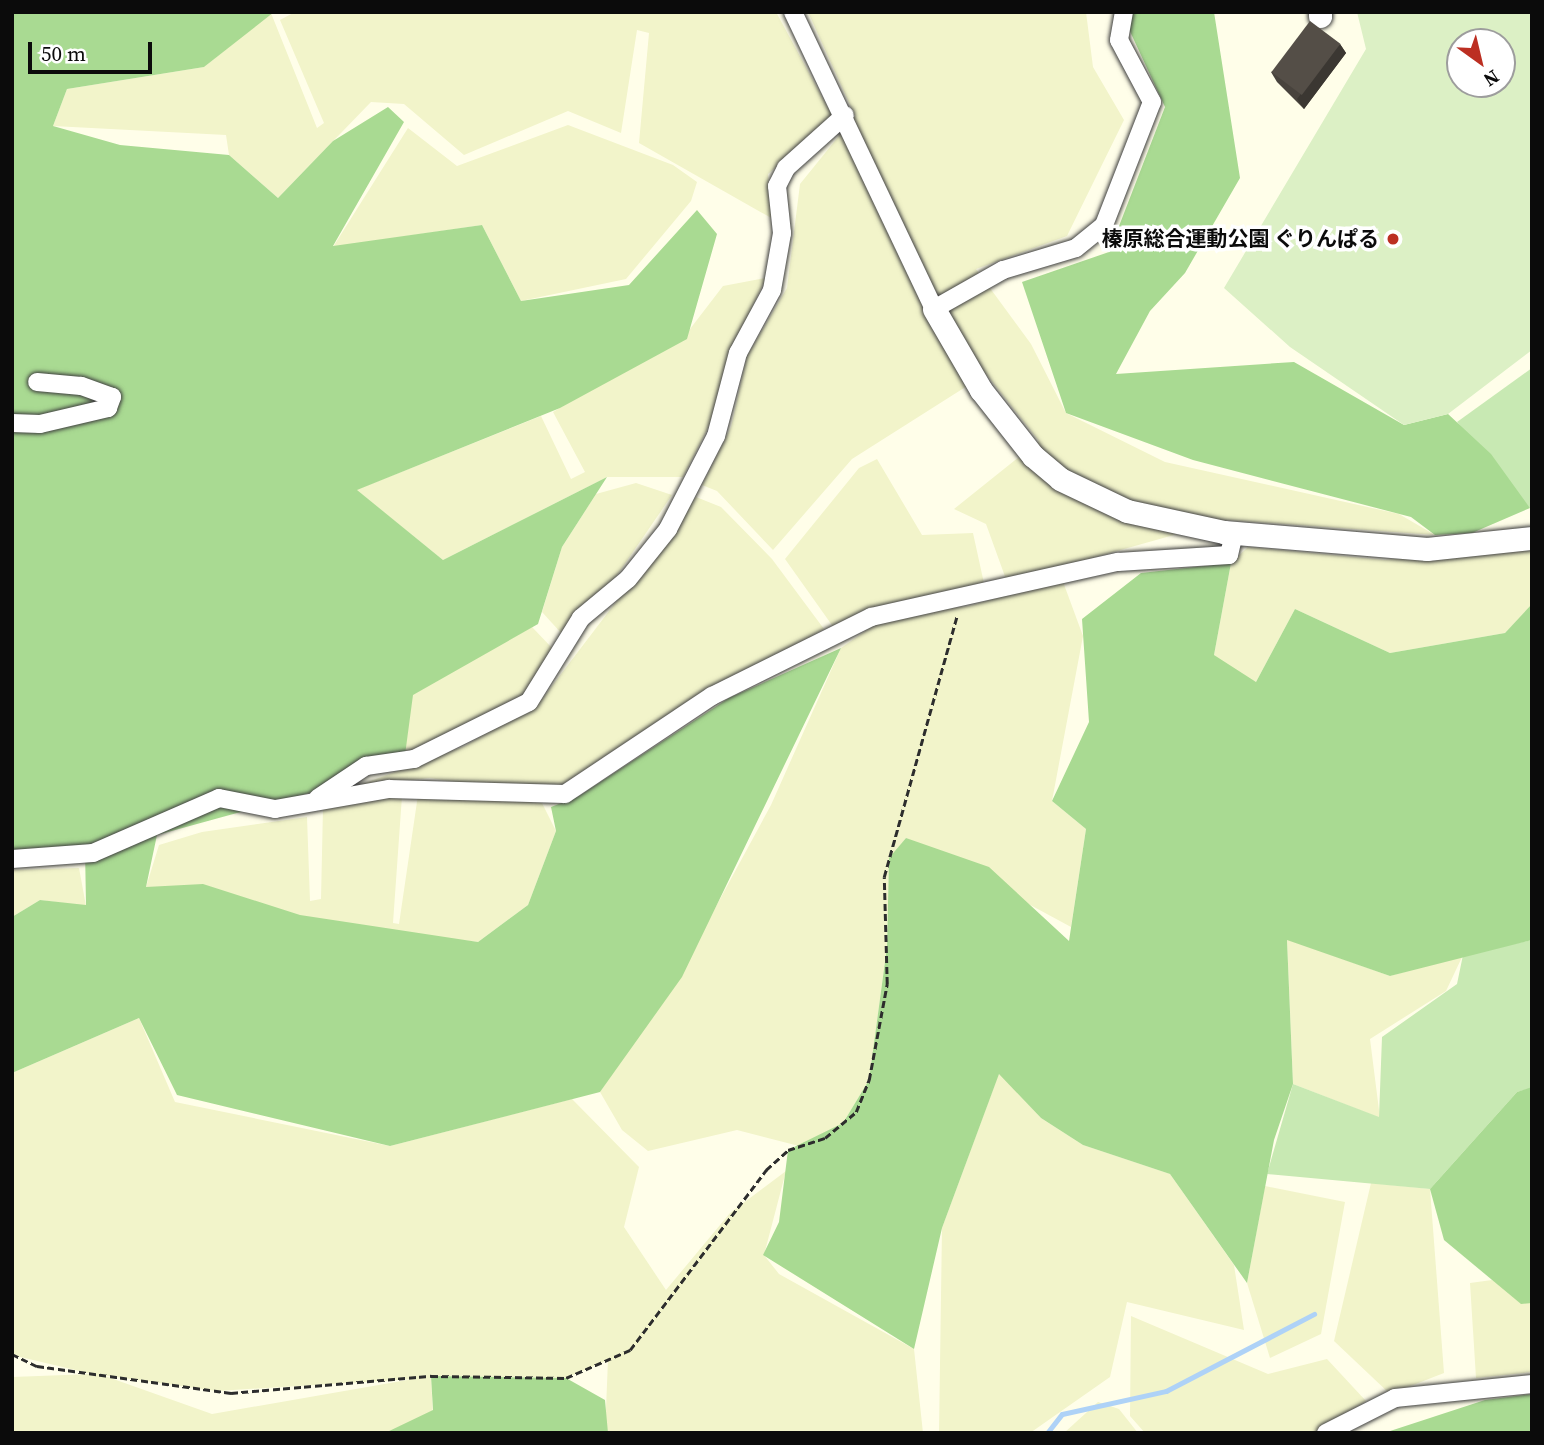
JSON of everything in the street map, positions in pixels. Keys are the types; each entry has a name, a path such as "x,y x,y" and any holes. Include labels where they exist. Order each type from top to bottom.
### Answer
{"street":[{"path":"793,12 845,115 934,309 981,390 1019,441 1060,479 1156,521 1234,533 1427,549 1532,538"},
{"path":"934,309 1003,270 1076,248 1104,225 1152,102 1119,40 1124,12"},
{"path":"318,798 366,766 414,759 529,702 581,618 628,579 668,529 716,436 738,353 772,290 782,233 776,186 786,168 845,115"},
{"path":"12,423 40,424 108,408 112,397 82,386 37,382"},
{"path":"12,859 93,853 219,798 275,809 318,798 389,789 565,794 712,696 831,636 891,610 962,599 1118,562 1229,555 1234,533"},
{"path":"1326,1433 1395,1398 1532,1384"}],"path":[{"path":"12,1354 37,1366 231,1393 431,1376 566,1378 631,1350 766,1170 788,1150 825,1138 856,1112 869,1080 887,984 884,877 962,599"}],"green space":[{"path":"12,12 274,12 204,67 67,89 53,126 120,145 229,155 278,198 333,141 388,107 404,122 333,246 482,225 521,301 629,285 697,210 717,234 687,339 560,408 357,490 443,560 607,477 562,547 538,624 413,695 405,755 313,792 157,835 146,887 203,884 300,915 478,942 528,905 556,831 551,807 579,796 729,698 841,648 682,977 600,1092 390,1146 177,1095 139,1018 12,1073 12,917 40,900 86,905 85,849 12,852"},
{"path":"295,12 776,12 833,117 768,174 773,219 639,143 649,33 637,30 621,133 568,111 464,155 404,104 371,102 278,198 229,155 226,135 53,126 67,89 204,67 271,13 317,128 324,123 280,20"},
{"path":"808,12 1086,12 1093,67 1124,120 1067,236 976,269 1031,344 1066,413 1165,462 1399,514 1435,535 1227,520 1007,582 986,524 954,509 1039,441 986,374 852,459 773,550 717,491 702,485 731,427 747,356 787,288 800,184 855,116"},
{"path":"1121,12 1214,12 1240,178 1185,273 1150,311 1116,374 1294,362 1404,425 1448,414 1491,454 1530,508 1472,533 1435,535 1411,517 1193,460 1066,413 1022,282 1109,252 1165,107"},
{"name":"榛原総合運動公園 ぐりんぱる","path":"1357,12 1532,12 1532,350 1448,414 1404,425 1290,347 1224,288 1366,49"},
{"path":"568,125 673,165 697,182 691,201 626,279 521,301 482,225 333,247 408,128 457,166"},
{"path":"766,278 730,354 718,408 683,477 607,477 443,560 356,490 541,416 571,479 585,472 553,412 690,329 723,286"},
{"path":"1532,368 1532,507 1530,508 1457,422"},
{"path":"877,459 922,535 973,533 985,588 834,628 785,559 859,468"},
{"path":"636,483 672,495 609,587 562,634 542,612 562,547 596,494"},
{"path":"696,497 721,507 772,559 824,629 563,786 492,788 430,778 357,786 465,746 542,699"},
{"path":"1532,543 1532,605 1505,633 1390,653 1295,609 1256,682 1235,675 1214,655 1231,563 1248,547 1385,560"},
{"path":"1231,563 1214,655 1256,682 1295,609 1390,653 1505,633 1532,604 1532,940 1390,976 1287,940 1293,1084 1274,1140 1247,1283 1170,1174 1083,1145 1041,1118 999,1074 942,1228 914,1349 763,1255 779,1222 788,1150 843,1123 869,1080 887,947 889,858 906,838 989,867 1069,941 1086,829 1052,801 1089,722 1082,619 1141,573"},
{"path":"1062,579 1083,636 1052,801 1086,829 1071,927 906,838 889,859 887,947 869,1080 843,1123 799,1146 737,1130 648,1151 622,1130 600,1092 695,945 771,805 841,648 887,616 969,606"},
{"path":"532,627 554,650 526,698 405,755 408,695"},
{"path":"418,795 542,803 556,831 528,905 478,942 330,925 146,887 159,845 202,832 307,817 310,901 321,899 323,807 402,796 393,923 399,924"},
{"path":"79,868 86,906 40,900 12,917 12,870"},
{"path":"1287,939 1390,976 1463,955 1446,991 1370,1039 1380,1118 1293,1084"},
{"path":"1532,940 1532,1088 1517,1092 1430,1189 1267,1174 1293,1084 1379,1117 1382,1037 1457,984 1463,955"},
{"path":"139,1018 175,1102 390,1146 572,1099 639,1167 624,1227 666,1290 730,1213 786,1171 764,1255 779,1274 914,1349 923,1433 605,1433 608,1360 566,1378 431,1376 433,1417 390,1433 12,1433 12,1377 92,1374 12,1355 12,1073","holes":["102,1375 217,1391 413,1379 212,1414"]},
{"path":"999,1073 1041,1118 1083,1145 1170,1174 1234,1265 1244,1330 1127,1302 1110,1377 1030,1433 939,1433 942,1228"},
{"path":"1532,1087 1532,1303 1521,1304 1444,1240 1430,1189 1517,1092"},
{"path":"1371,1183 1430,1189 1444,1373 1390,1394 1334,1341"},
{"path":"1265,1186 1345,1202 1321,1334 1270,1358 1247,1283"},
{"path":"1492,1280 1532,1303 1532,1372 1476,1378 1470,1283"},
{"path":"1131,1316 1268,1374 1327,1359 1366,1401 1317,1433 1145,1433 1130,1416"},
{"path":"431,1376 566,1378 605,1400 608,1433 385,1433 433,1410"},
{"path":"1532,1394 1532,1433 1384,1433 1485,1400"},
{"path":"1098,1402 1119,1409 1138,1433 1064,1433"}],"building":[{"path":"1310,21 1340,44 1302,95 1271,72"}],"waterway":[{"path":"1047,1433 1062,1414 1166,1391 1314,1314"}],"place":[{"name":"榛原総合運動公園 ぐりんぱる","path":"1393,239"}]}
